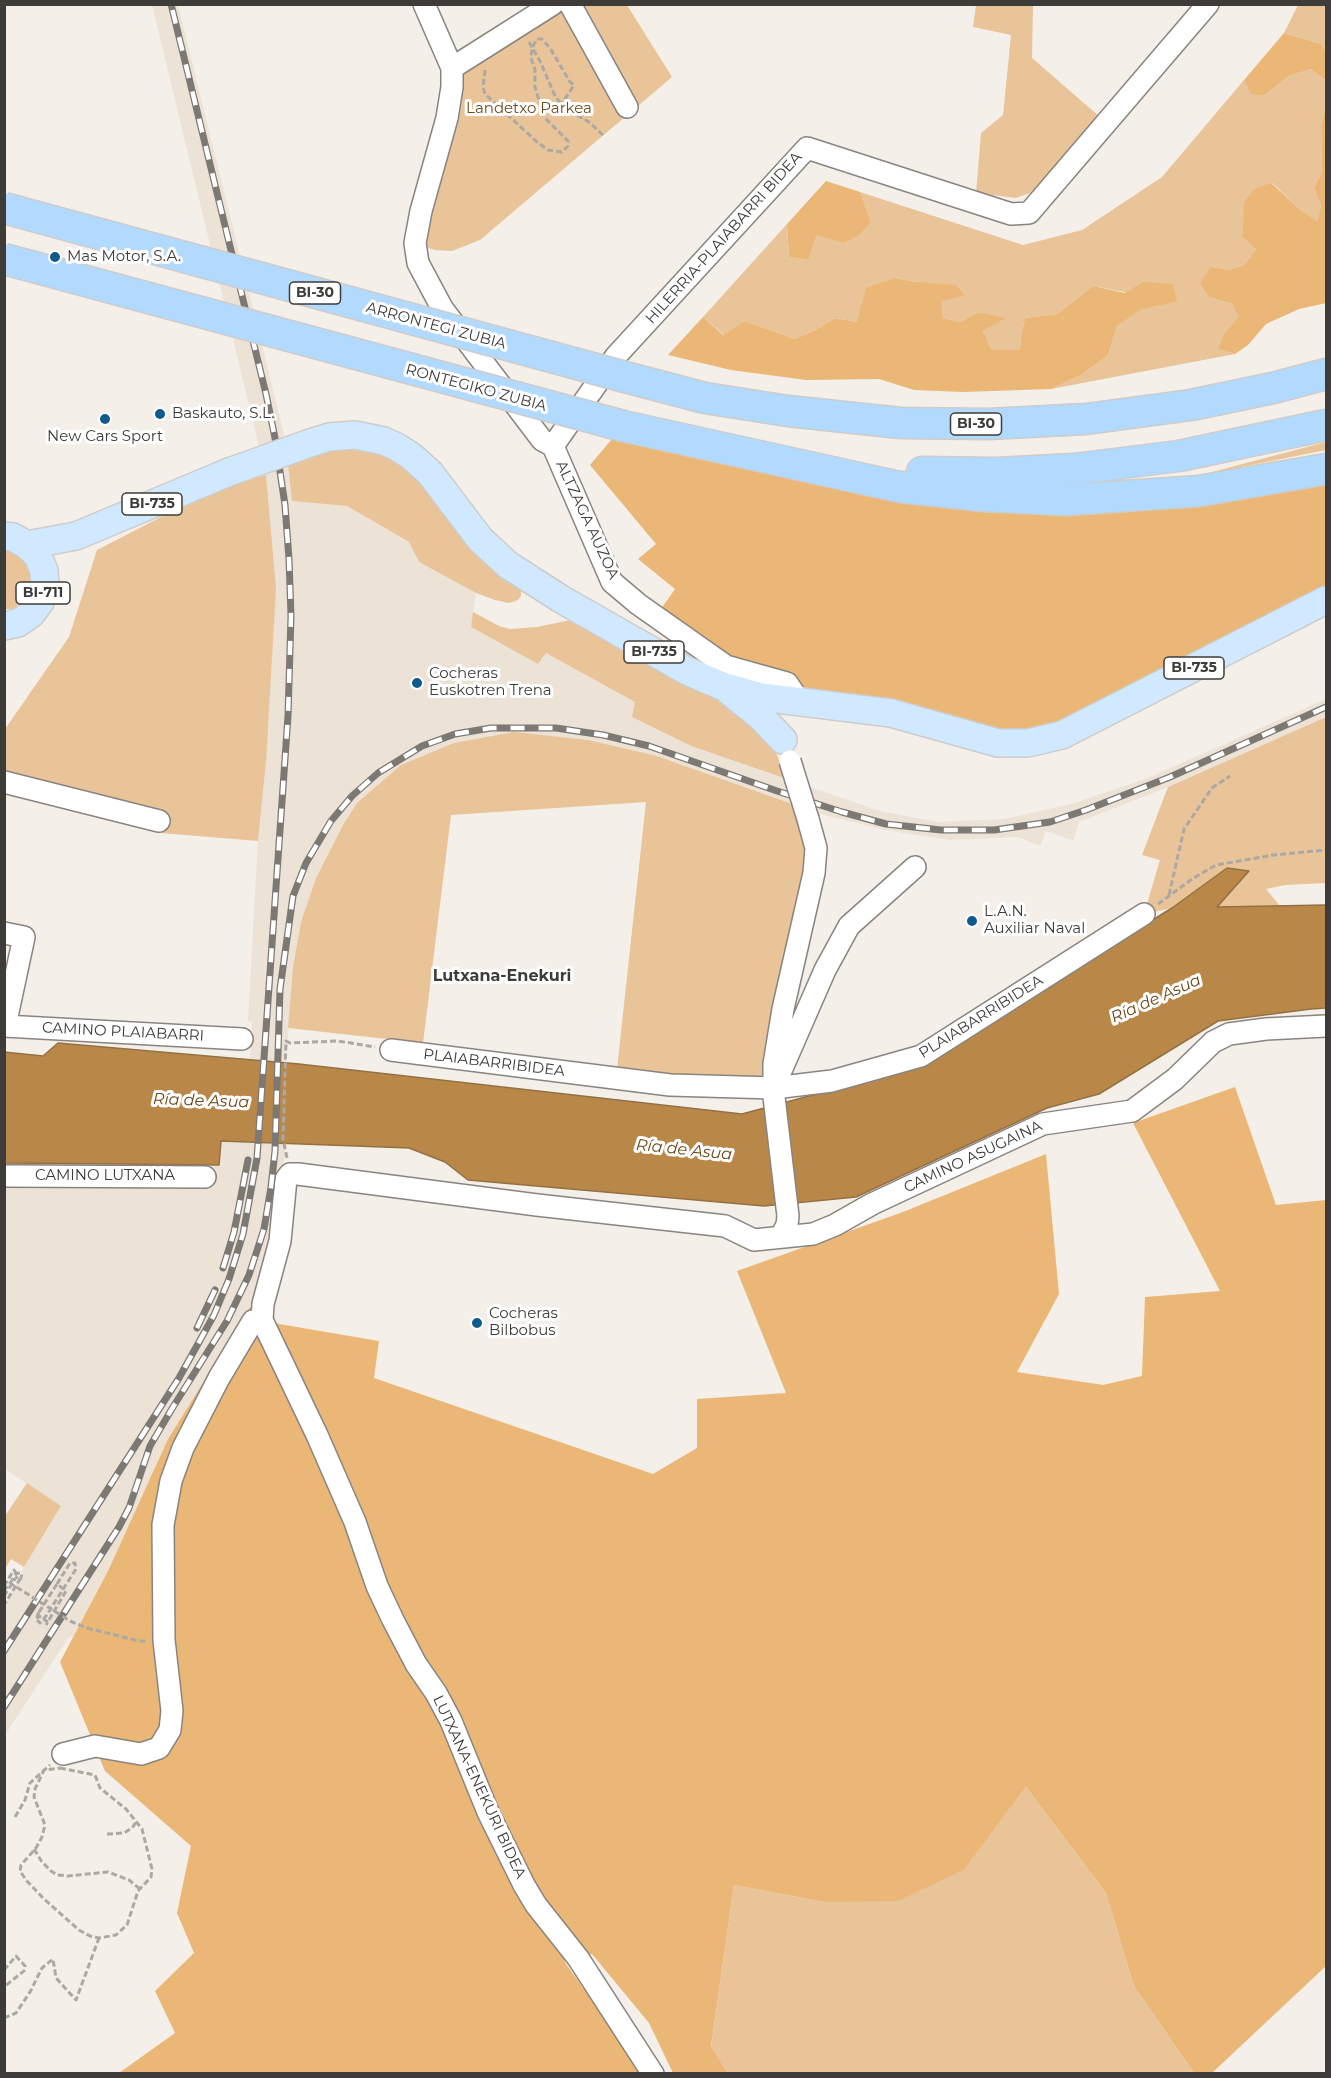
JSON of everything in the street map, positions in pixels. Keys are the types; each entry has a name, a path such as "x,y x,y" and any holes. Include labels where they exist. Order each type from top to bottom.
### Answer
{"highway":[{"name":"ARRONTEGI ZUBIA","path":"4,208 705,398 788,411 901,423 988,424 1086,419 1191,405"},
{"name":"RONTEGIKO ZUBIA","path":"4,259 623,426 732,451"},
{"path":"1191,405 1326,355"},
{"name":"BI-30","path":"1191,405 1326,374"},
{"path":"732,451 830,466 997,473 1074,469 1179,456 1326,425"},
{"path":"732,451 900,487 1066,500 1199,491 1326,469"}],"main road":[{"name":"BI-735","path":"76,536 229,472 329,437 355,435 384,441 421,464 480,539 522,575 687,671 722,686 761,697 891,713 998,743 1028,743 1062,735 1326,600"},
{"path":"16,540 76,536"},
{"path":"44,571 76,536"},
{"name":"BI-711","path":"4,626 18,623 31,614 40,602 45,586 44,571 38,556 16,540"},
{"path":"722,686 760,716 787,750"}],"street":[{"path":"424,4 452,68 553,4"},
{"path":"570,4 627,107"},
{"name":"HILERRIA-PLAIABARRI BIDEA","path":"553,446 616,357 807,148 1011,214 1029,213 1208,4"},
{"name":"ALTZAGA AUZOA","path":"452,68 452,87 447,118 418,222 415,243 418,264 442,308 542,440 553,446 612,582 638,604 726,666 787,683 790,701"},
{"path":"781,1236 787,1226 788,1216 774,1093 774,1064 783,1009 814,873 816,848 787,750 790,701"},
{"path":"4,782 159,821"},
{"path":"774,1093 825,969 849,926 915,867"},
{"name":"PLAIABARRIBIDEA","path":"391,1050 670,1085 774,1093 832,1081 921,1056 1144,914"},
{"path":"4,933 24,937 5,1026"},
{"name":"CAMINO PLAIABARRI","path":"5,1026 242,1039"},
{"name":"CAMINO ASUGAINA","path":"262,1320 262,1304 280,1241 286,1179 290,1174 725,1226 754,1240 813,1234 1043,1124 1132,1111 1175,1079 1213,1042 1228,1034 1266,1029 1326,1026"},
{"name":"CAMINO LUTXANA","path":"4,1176 205,1177"},
{"path":"63,1754 94,1746 141,1754 159,1748 170,1730 172,1711 164,1640 163,1525 171,1480 183,1449 219,1378 253,1322 262,1320"},
{"name":"LUTXANA-ENEKURI BIDEA","path":"262,1320 317,1435 355,1522 377,1586 416,1664 436,1693 451,1721 488,1812 524,1885 536,1905 591,1977 653,2073"}],"path":[{"path":"486,67 483,87 485,94 537,142 548,150 562,152 568,146 568,141 543,117 535,87 532,48 537,39 542,39 574,85 561,105"},
{"path":"528,40 561,105 571,114 596,127 603,135"},
{"path":"1169,896 1184,829 1212,788 1230,776"},
{"path":"1144,914 1216,865 1274,855 1326,850"},
{"path":"287,1157 283,1140 286,1041 338,1041 391,1050"},
{"path":"70,1563 75,1563 76,1569 50,1609 40,1623 36,1619 70,1563"},
{"path":"4,1586 14,1570 18,1574 4,1596"},
{"path":"4,1591 17,1573 22,1574 16,1588 4,1605"},
{"path":"15,1579 18,1576 20,1579 16,1588"},
{"path":"10,1583 50,1609 87,1628 139,1641 164,1640"},
{"path":"37,1619 39,1616 47,1623 66,1591 57,1584"},
{"path":"15,1817 30,1783 63,1754"},
{"path":"60,1768 95,1775 99,1780 100,1788 126,1809 142,1828 152,1869 151,1877 140,1889 127,1925 116,1935 99,1938 79,1930 26,1880 20,1871 21,1864 42,1837 45,1825 34,1797 35,1789 44,1770 60,1768"},
{"path":"107,1834 124,1833 137,1821"},
{"path":"34,1849 51,1872 57,1875 108,1872 129,1880 140,1889"},
{"path":"4,2018 16,2013 42,1968 53,1959 56,1978 76,2000 99,1938"},
{"path":"4,1970 16,1956 25,1966 25,1970 4,1987"}],"shaded area":[{"path":"152,5 178,5 283,430 292,501 347,506 409,542 419,562 476,593 471,627 538,664 546,653 636,702 632,717 691,746 880,811 937,822 1004,819 1072,804 1148,778 1326,699 1326,717 1168,787 1079,822 1073,841 1046,831 1040,846 1018,837 950,840 885,830 820,814 657,756 343,825 316,878 301,922 293,967 286,1063 250,1060 252,1022 248,1021 258,841 266,762 266,475"},
{"path":"1284,33 1321,44 1326,52 1326,81 1311,69 1289,76 1263,96 1251,94 1244,80"},
{"path":"1326,104 1326,303 1299,309 1266,324 1248,345 1235,354 1218,349 1225,332 1239,317 1232,304 1209,297 1200,283 1211,267 1229,270 1244,265 1256,249 1243,237 1244,203 1254,189 1271,183 1317,222 1321,206 1314,188 1322,172 1321,125"},
{"path":"826,181 860,192 871,222 859,235 843,243 816,235 808,260 789,257 787,224"},
{"path":"895,278 956,285 965,295 942,301 943,318 960,322 979,312 1006,318 983,331 991,350 1020,350 1025,318 1057,314 1093,286 1125,293 1143,282 1173,284 1177,302 1141,309 1117,326 1108,355 1083,374 1051,389 963,392 914,390 879,379 806,380 731,370 668,355 703,317 723,335 745,321 795,339 835,318 857,322 866,288"},
{"path":"623,426 983,496 1326,469 1326,600 1028,743 800,702 726,666 661,609 675,589 638,559 656,544 590,465"},
{"path":"1235,1087 1276,1205 1326,1200 1326,1966 1212,2073 1194,2073 1134,1986 1106,1893 1026,1787 965,1869 898,1901 824,1902 734,1885 711,2047 728,2073 673,2073 649,2023 592,1954 564,1961 639,2073 119,2073 175,2033 155,1991 194,1953 177,1913 191,1846 105,1771 60,1662 108,1571 168,1439 250,1307 279,1324 379,1341 374,1378 653,1474 697,1448 697,1399 786,1393 737,1271 903,1212 1046,1154 1059,1294 1017,1372 1103,1385 1142,1376 1145,1297 1220,1291 1133,1123"},
{"path":"220,1141 286,1144 280,1194 265,1263 250,1307 168,1439 108,1571 74,1635 68,1638 5,1735 5,1607 24,1567 61,1506 5,1469 5,1163 218,1165"}],"green space":[{"name":"Landetxo Parkea","path":"573,5 627,5 672,77 480,240 452,251 425,247 429,206 461,74 469,65"},
{"path":"976,5 1033,5 1032,58 1100,117 1030,193 1016,198 976,193 981,133 1003,115 1011,35 973,27"},
{"path":"1298,5 1326,5 1326,52 1321,44 1284,33"},
{"path":"1311,69 1326,81 1326,104 1321,125 1322,172 1314,188 1321,206 1317,223 1272,183 1244,203 1245,218 1256,249 1244,265 1229,270 1211,267 1209,297 1232,304 1240,317 1225,332 1219,349 1235,354 1051,389 1083,374 1108,355 1117,326 1141,308 1177,302 1093,286 1057,314 1025,318 1020,350 990,350 983,331 1005,318 979,312 960,322 943,318 942,301 917,282 895,278 857,322 835,318 795,339 745,321 724,335 703,317 787,224 789,257 807,260 815,234 843,243 871,222 860,192 1023,245 1082,230 1162,177 1244,80 1251,93 1263,96 1289,76"},
{"path":"347,442 405,461 521,590 518,600 509,603 476,593 419,562 409,542 347,506 292,501 288,466 326,445"},
{"path":"1326,442 1326,450 1197,476"},
{"path":"266,475 276,589 266,762 258,841 161,833 5,787 5,729 69,637 97,550 227,483"},
{"path":"5,549 17,554 29,566 32,588 26,600 12,609 5,609"},
{"path":"473,612 499,626 510,629 537,627 575,619 731,707 763,734 777,755 787,779 691,746 632,717 635,702 546,653 538,664 471,627"},
{"path":"1326,717 1326,883 1285,885 1266,889 1280,906 1216,907 1224,897 1144,914 1160,860 1142,855 1168,787"},
{"path":"514,732 588,740 657,756 798,806 816,848 774,1088 616,1078 646,802 451,815 423,1043 288,1028 293,967 301,922 316,878 357,803 401,765 454,743"},
{"path":"27,1483 61,1506 24,1567 11,1559 5,1569 5,1516"},
{"path":"1026,1787 1106,1893 1134,1986 1194,2073 728,2073 711,2048 734,1885 824,1902 965,1869"}],"water":[{"name":"Ría de Asua","path":"1227,868 1249,871 1217,907 1326,905 1326,1008 1218,1021 1099,1094 1047,1108 856,1197 764,1206 468,1180 445,1162 409,1148 221,1141 219,1165 5,1163 4,1052 43,1056 58,1043 299,1064 742,1114 921,1066 1172,908"}],"railway":[{"path":"4,1651 179,1378 214,1315 229,1279 243,1234 257,1158 288,716 291,616 285,505 266,394 171,4"},
{"path":"4,1707 119,1527 129,1508 150,1446 227,1321 249,1275 264,1229 271,1187 275,1151 280,989 293,896 306,863 331,821 352,796 378,773 422,746 455,734 491,728 556,728 603,735 649,746 777,791 886,824 941,830 994,830 1050,822 1086,810 1170,777 1326,707"},
{"path":"223,1268 234,1232 248,1160"},
{"path":"197,1328 215,1290"}],"place":[{"name":"Mas Motor, S.A.","path":"55,257"},
{"name":"Baskauto, S.L.","path":"160,414"},
{"name":"New Cars Sport","path":"105,419"},
{"name":"Cocheras Euskotren Trena","path":"417,683"},
{"name":"L.A.N. Auxiliar Naval","path":"972,921"},
{"name":"Cocheras Bilbobus","path":"477,1323"}],"district":[{"name":"Lutxana-Enekuri","path":"502,976"}]}
